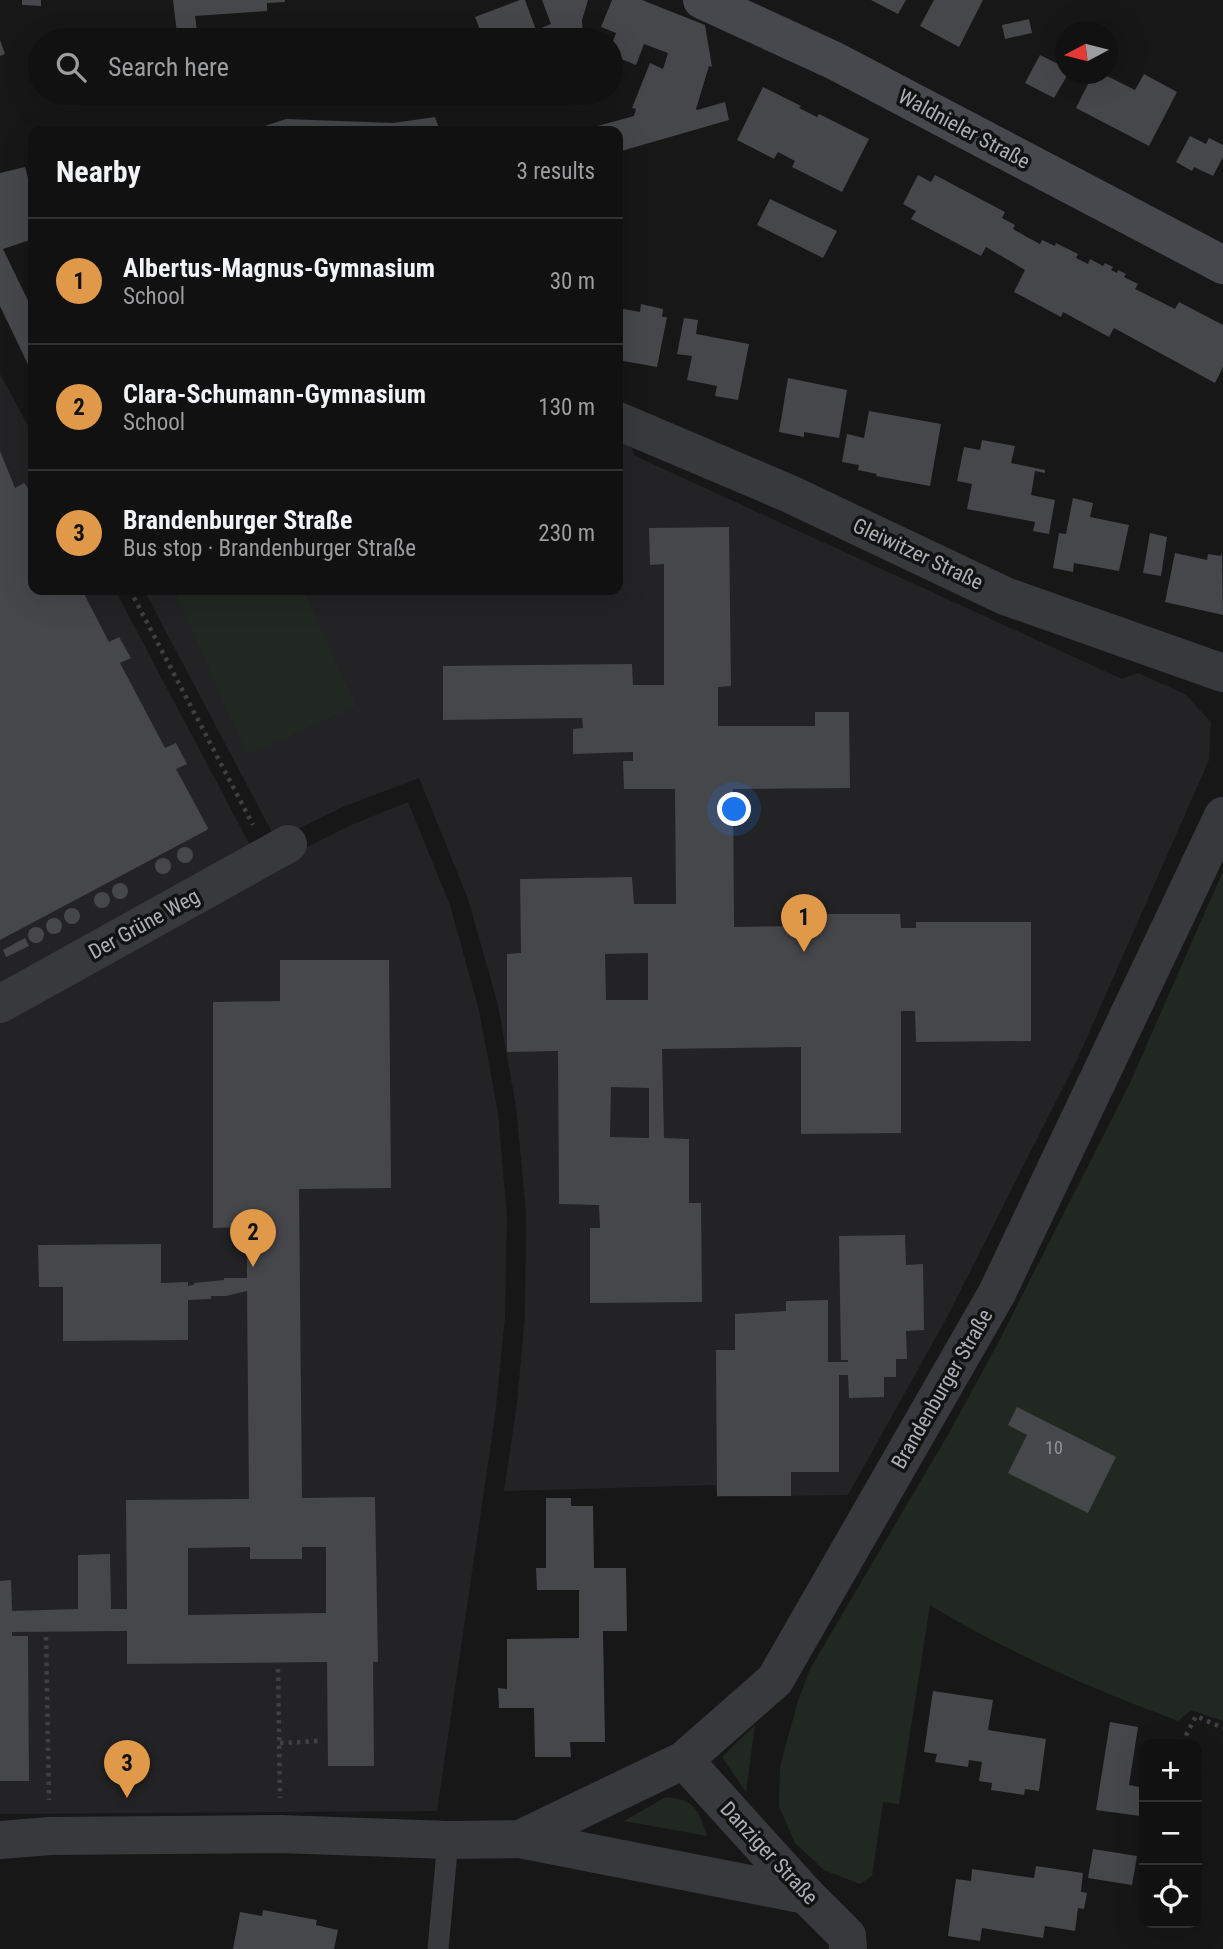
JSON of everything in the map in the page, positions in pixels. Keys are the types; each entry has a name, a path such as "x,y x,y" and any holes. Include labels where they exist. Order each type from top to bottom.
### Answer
{"main road":[{"name":"Waldnieler Straße","path":"702,0 835,61 1223,265"}],"street":[{"name":"Gleiwitzer Straße","path":"623,423 790,494 1005,596 1223,673"},
{"name":"Brandenburger Straße","path":"520,1839 684,1760 775,1680 998,1293 1223,816"},
{"name":"Der Grüne Weg","path":"0,1004 278,849"},
{"name":"Danziger Straße","path":"684,1760 806,1895 847,1936 848,1949"},
{"name":"Brandenburger Straße","path":"0,1840 50,1836 280,1834 448,1840 520,1839 806,1895"}],"lane":[{"path":"438,1949 448,1840"}],"path":[{"path":"133,595 278,849"},
{"path":"46,1637 50,1836"},
{"path":"278,1669 280,1834"},
{"path":"1184,1739 1196,1716 1223,1728"},
{"path":"280,1743 319,1741"}],"shaded area":[{"path":"0,374 28,426 28,595 118,595 251,847 0,988"},
{"path":"623,437 628,439 635,456 1122,679 1138,673 1185,694 1211,722 1209,760 1077,1060 946,1319 848,1495 717,1497 716,1485 504,1491 517,1403 525,1314 526,1212 516,1107 498,1005 468,899 419,778 345,806 276,840 147,595 623,595"},
{"path":"176,595 306,595 356,706 247,755"},
{"path":"408,802 450,905 479,1010 498,1113 507,1217 505,1317 495,1416 437,1811 0,1814 0,1017 285,858 351,825"},
{"path":"1223,871 1223,1721 1191,1710 1178,1721 1146,1709 1020,1654 930,1605 899,1804 883,1802 872,1876 860,1884 824,1870 795,1843 779,1806 780,1766 798,1701 810,1669 949,1433 997,1345 1130,1083"},
{"path":"755,1725 746,1792 722,1757"},
{"path":"666,1797 676,1798 694,1808 707,1836 624,1821"}],"building":[{"path":"22,0 41,0 41,6 22,5"},
{"path":"173,0 285,0 267,3 267,11 195,16 197,28 176,28"},
{"path":"525,0 535,28 479,28 475,17"},
{"path":"542,0 588,0 582,28 541,28 551,24"},
{"path":"612,0 642,0 705,25 712,67 709,66 696,109 725,102 729,120 623,151 623,126 597,126 634,116 636,109 632,108 650,63 663,69 668,53 644,44 636,65 623,60 623,28 601,27"},
{"path":"871,0 906,0 898,14"},
{"path":"934,0 983,0 959,47 920,26"},
{"path":"1029,19 1032,33 1005,39 1002,25"},
{"path":"0,40 5,54 0,56"},
{"path":"1040,55 1055,62 1055,84 1062,84 1054,98 1025,83"},
{"path":"1144,74 1177,92 1149,146 1076,108 1088,84 1118,84 1118,82 1135,90"},
{"path":"763,87 817,117 819,114 869,139 842,192 792,167 795,161 778,152 774,159 737,140"},
{"path":"435,117 438,126 264,126 286,119 393,123"},
{"path":"1190,136 1206,144 1209,138 1223,145 1223,157 1213,176 1194,167 1192,171 1176,162"},
{"path":"25,167 28,178 28,241 3,249 28,301 28,365 0,306 0,173"},
{"path":"918,175 931,182 935,175 1005,212 1002,218 1015,225 1013,229 1040,244 1042,240 1055,246 1056,243 1078,254 1076,258 1088,264 1090,259 1103,266 1105,263 1113,267 1111,270 1126,274 1124,277 1138,284 1135,289 1175,309 1179,302 1223,325 1223,367 1215,383 1114,328 1109,337 1063,312 1061,317 1014,292 1025,270 986,247 981,256 911,219 916,211 903,204"},
{"path":"770,199 837,231 823,258 757,225"},
{"path":"641,304 663,309 662,317 667,317 657,367 623,361 623,309 640,312"},
{"path":"684,318 698,320 696,334 749,344 738,400 715,396 717,386 687,380 692,356 677,354"},
{"path":"788,378 847,390 839,438 804,432 804,437 779,432"},
{"path":"869,411 941,424 930,486 876,476 877,474 858,470 859,465 842,462 847,434 864,438"},
{"path":"982,440 1015,446 1011,463 1045,470 1045,473 1035,471 1031,495 1055,500 1049,534 1033,531 1035,522 967,509 972,484 957,481 964,447 980,450"},
{"path":"0,451 15,488 24,483 28,488 28,595 85,595 109,642 119,637 131,658 120,663 165,748 176,743 187,764 176,769 208,828 0,940"},
{"path":"1073,498 1093,503 1090,517 1129,525 1119,571 1074,563 1073,572 1053,568 1059,533 1066,534"},
{"path":"729,527 731,686 718,687 718,726 815,726 815,712 849,712 850,788 733,789 734,927 801,926 801,914 900,914 901,928 916,928 916,922 1031,922 1031,1041 916,1042 915,1011 901,1011 901,1133 801,1134 801,1047 662,1049 664,1138 689,1139 689,1203 701,1203 702,1302 590,1303 590,1228 600,1228 599,1205 559,1204 558,1051 507,1052 507,954 521,953 520,879 632,877 634,904 676,904 675,789 624,789 623,761 633,761 633,752 573,754 573,729 583,728 582,718 443,720 443,666 632,664 633,685 664,685 664,564 650,565 649,528","holes":["648,953 648,1000 606,1000 605,954","611,1087 649,1088 649,1138 610,1137"]},
{"path":"1150,533 1167,537 1161,576 1143,573"},
{"path":"1222,552 1223,615 1165,602 1175,553 1207,560 1208,554 1221,556"},
{"path":"182,847 188,847 193,855 191,861 182,863 177,858 177,852"},
{"path":"160,858 166,858 171,866 169,872 160,874 155,869 155,863"},
{"path":"117,883 123,883 128,891 126,897 117,899 112,894 112,888"},
{"path":"99,892 105,892 110,900 108,906 99,908 94,903 94,897"},
{"path":"69,908 75,908 80,916 78,922 69,924 64,919 64,913"},
{"path":"51,918 57,918 62,926 60,932 51,934 46,929 46,923"},
{"path":"33,927 39,927 44,935 42,941 33,943 28,938 28,932"},
{"path":"25,938 29,946 6,957 3,950"},
{"path":"280,960 389,960 391,1188 299,1189 302,1498 375,1497 378,1662 373,1662 374,1766 328,1766 327,1662 127,1664 127,1631 12,1632 12,1636 28,1636 29,1781 0,1781 0,1581 11,1580 12,1611 78,1609 78,1555 110,1554 111,1609 127,1609 126,1500 249,1499 247,1291 211,1296 211,1299 188,1300 188,1340 63,1341 63,1287 39,1287 38,1245 161,1244 161,1283 188,1282 188,1286 224,1278 247,1278 247,1227 213,1228 213,1002 280,1001","holes":["250,1547 250,1559 302,1559 302,1547 326,1547 326,1613 188,1615 188,1548"]},
{"path":"905,1235 906,1265 923,1264 924,1330 906,1331 907,1359 896,1359 896,1377 884,1377 884,1397 849,1398 848,1375 839,1375 839,1472 791,1472 791,1496 717,1496 716,1350 735,1350 735,1314 786,1311 786,1301 828,1300 828,1362 848,1362 841,1360 839,1236"},
{"path":"1017,1407 1116,1457 1088,1513 1008,1473 1027,1435 1008,1425"},
{"path":"546,1498 571,1498 571,1506 593,1506 594,1568 626,1568 627,1631 603,1631 605,1742 570,1742 571,1757 535,1757 534,1708 499,1708 498,1688 507,1689 507,1639 579,1638 579,1590 537,1590 536,1568 546,1568"},
{"path":"933,1691 993,1700 988,1730 1046,1739 1039,1791 1025,1789 1024,1795 991,1790 992,1783 979,1781 982,1762 969,1760 968,1767 935,1762 937,1754 924,1752"},
{"path":"1110,1722 1138,1727 1129,1785 1139,1787 1139,1816 1096,1810"},
{"path":"1093,1849 1137,1856 1132,1885 1088,1878"},
{"path":"1036,1866 1083,1873 1081,1892 1087,1893 1084,1909 1078,1908 1075,1931 1045,1926 1043,1938 982,1928 980,1941 948,1936 956,1879 971,1881 972,1869 1034,1878"},
{"path":"263,1910 317,1920 316,1925 338,1930 334,1949 233,1949 240,1912 262,1916"}],"place":[{"name":"Albertus-Magnus-Gymnasium","path":"804,952"},
{"name":"Clara-Schumann-Gymnasium","path":"253,1267"},
{"name":"Brandenburger Straße","path":"127,1798"}]}
